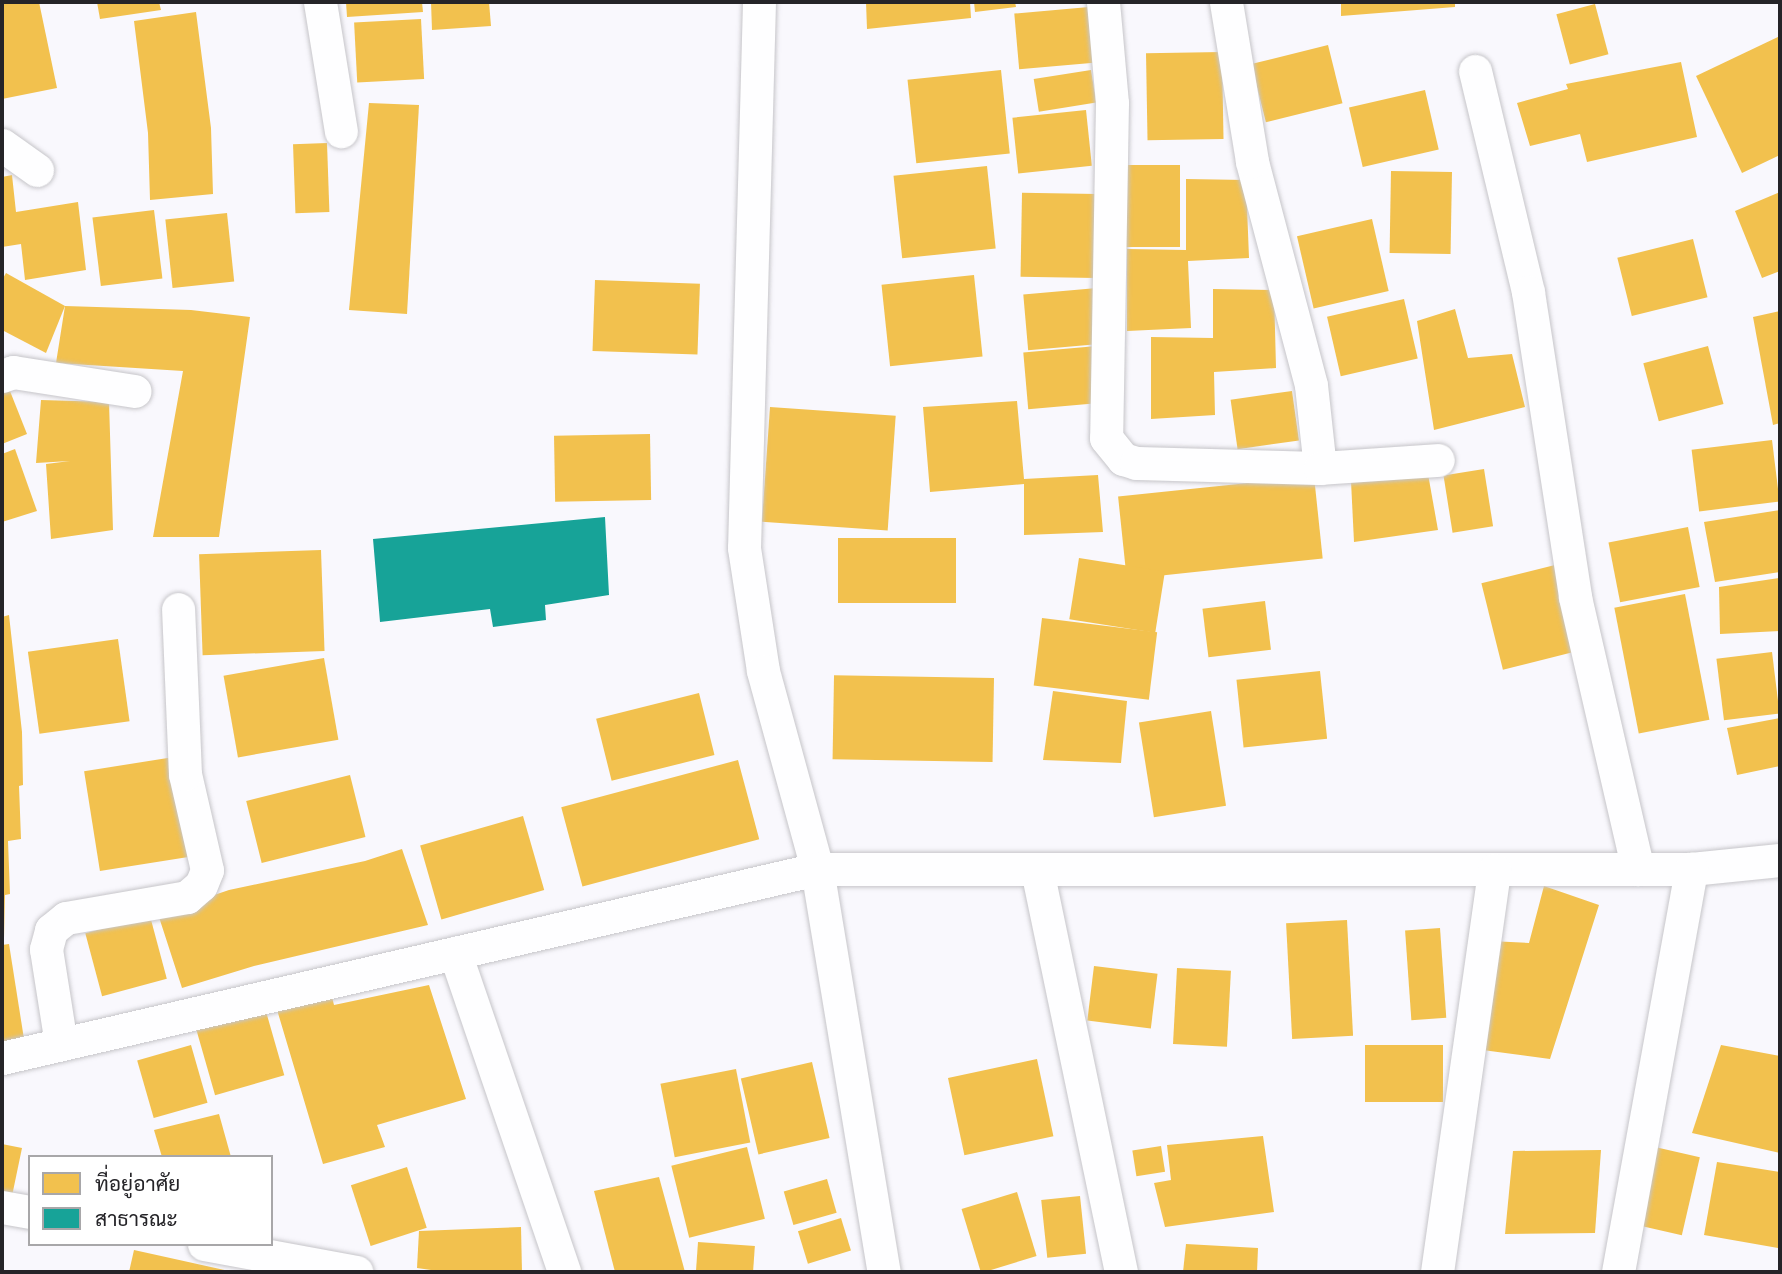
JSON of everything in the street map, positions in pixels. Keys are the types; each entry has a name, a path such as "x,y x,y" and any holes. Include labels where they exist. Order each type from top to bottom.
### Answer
{"street":[{"path":"320,2 341,131"},
{"path":"759,2 744,548 763,671 817,869 884,1272"},
{"path":"1104,2 1112,103 1106,438 1123,458 1136,463 1320,467 1438,460"},
{"path":"1226,2 1252,161 1311,385 1320,467"},
{"path":"1475,71 1528,292 1576,597 1638,869"},
{"path":"2,145 37,170"},
{"path":"2,376 13,372 135,391"},
{"path":"61,1044 46,949 51,930 66,918 187,897 201,886 207,870 185,774 178,609"},
{"path":"2,1058 817,869 1691,869 1780,860"},
{"path":"1618,1272 1691,869"},
{"path":"1037,870 1121,1272"},
{"path":"1437,1272 1494,870"},
{"path":"455,953 564,1272"},
{"path":"2,1207 28,1212"},
{"path":"215,1246 356,1272"}],"building: ที่อยู่อาศัย":[{"path":"39,2 57,88 2,99 2,4"},
{"path":"97,2 159,2 161,10 100,19"},
{"path":"346,2 422,2 423,12 347,17"},
{"path":"431,2 489,2 491,26 432,30"},
{"path":"866,2 970,2 971,18 867,29"},
{"path":"974,2 1015,2 1016,7 975,12"},
{"path":"1341,2 1455,2 1455,7 1341,16"},
{"path":"1595,4 1608,54 1570,65 1556,14"},
{"path":"1089,7 1094,63 1019,69 1014,14"},
{"path":"196,12 211,128 213,194 150,200 148,133 134,21"},
{"path":"421,19 424,79 357,82 354,23"},
{"path":"1780,36 1780,155 1742,173 1696,76"},
{"path":"1328,45 1343,103 1266,122 1251,64"},
{"path":"1222,52 1224,139 1148,140 1146,53"},
{"path":"1681,62 1697,137 1587,162 1580,134 1530,146 1517,103 1568,89 1566,84"},
{"path":"1001,70 1010,154 916,163 908,80"},
{"path":"1091,70 1096,103 1039,112 1034,79"},
{"path":"1425,90 1439,149 1363,167 1349,108"},
{"path":"369,103 419,105 407,314 349,310"},
{"path":"1086,110 1092,166 1018,173 1012,118"},
{"path":"327,143 329,212 295,213 293,144"},
{"path":"1119,165 1180,165 1180,247 1119,247"},
{"path":"987,166 996,249 902,258 894,176"},
{"path":"1391,171 1452,172 1451,254 1390,253"},
{"path":"12,175 16,212 78,202 86,270 25,280 21,244 2,247 2,177"},
{"path":"1186,179 1246,180 1249,258 1188,261 1191,328 1127,331 1127,249 1186,250"},
{"path":"1780,192 1780,271 1762,278 1735,211"},
{"path":"1022,193 1097,194 1096,278 1021,277"},
{"path":"154,210 162,278 101,286 92,218"},
{"path":"227,213 234,282 173,288 165,219"},
{"path":"1372,219 1389,291 1314,308 1297,236"},
{"path":"1693,239 1708,297 1632,316 1617,258"},
{"path":"6,273 65,306 46,353 2,330 2,280"},
{"path":"974,275 983,357 890,366 882,285"},
{"path":"595,280 700,284 697,355 593,351"},
{"path":"1097,288 1102,344 1028,350 1023,294"},
{"path":"1213,289 1274,290 1276,368 1214,372 1215,415 1151,419 1151,337 1213,338"},
{"path":"1404,299 1418,358 1341,376 1327,317"},
{"path":"65,306 191,310 250,317 219,537 153,537 183,371 56,363"},
{"path":"1455,309 1468,358 1512,354 1525,407 1434,430 1417,321"},
{"path":"1780,311 1780,423 1773,425 1753,317"},
{"path":"1097,346 1102,403 1028,409 1023,352"},
{"path":"1708,346 1724,404 1659,421 1643,363"},
{"path":"6,381 27,434 2,444 2,383"},
{"path":"1292,391 1299,441 1238,449 1231,400"},
{"path":"41,400 109,402 113,530 51,539 46,464 70,461 36,463"},
{"path":"1017,401 1024,479 1098,475 1103,532 1024,535 1024,484 930,492 923,407"},
{"path":"770,407 896,416 888,531 762,522"},
{"path":"650,434 651,500 555,502 554,436"},
{"path":"1772,440 1780,502 1699,511 1692,450"},
{"path":"15,449 37,511 2,522 2,454"},
{"path":"1484,469 1493,526 1453,533 1444,475"},
{"path":"1428,474 1438,530 1354,542 1351,481"},
{"path":"1314,476 1323,559 1127,579 1118,497"},
{"path":"1780,510 1780,572 1715,582 1704,522"},
{"path":"1688,527 1700,587 1620,602 1608,542"},
{"path":"838,538 956,538 956,603 838,603"},
{"path":"321,550 325,651 203,655 199,554"},
{"path":"1079,558 1165,572 1155,633 1069,619"},
{"path":"1559,564 1581,650 1503,670 1481,583"},
{"path":"1779,578 1780,631 1720,634 1719,587"},
{"path":"1685,594 1709,720 1639,733 1614,608"},
{"path":"1265,601 1271,650 1208,657 1202,609"},
{"path":"9,615 22,732 23,785 19,786 21,839 8,841 10,894 5,895 2,939 2,617"},
{"path":"1042,618 1157,632 1149,700 1034,685"},
{"path":"118,639 130,721 39,734 28,652"},
{"path":"1772,652 1780,714 1724,720 1716,659"},
{"path":"324,658 338,740 238,757 224,676"},
{"path":"1320,671 1327,739 1244,747 1236,680"},
{"path":"834,675 994,678 993,762 833,759"},
{"path":"1053,691 1127,701 1121,763 1043,760"},
{"path":"699,693 714,755 612,781 596,719"},
{"path":"1211,711 1226,806 1154,817 1139,722"},
{"path":"1780,718 1780,766 1737,775 1727,728"},
{"path":"174,757 190,857 100,871 84,771"},
{"path":"738,760 759,839 582,887 561,807"},
{"path":"350,775 365,837 262,863 246,801"},
{"path":"523,816 544,890 441,920 420,845"},
{"path":"402,849 428,925 254,966 182,988 158,914 229,890 365,861"},
{"path":"1544,886 1599,905 1550,1059 1475,1049 1490,941 1529,943"},
{"path":"150,916 167,979 102,996 85,933"},
{"path":"1347,920 1353,1036 1292,1039 1286,923"},
{"path":"1440,928 1446,1018 1411,1020 1405,930"},
{"path":"9,944 24,1039 2,1043 2,945"},
{"path":"1094,966 1158,974 1151,1028 1087,1021"},
{"path":"1177,968 1231,971 1227,1047 1173,1044"},
{"path":"429,985 466,1099 377,1125 385,1147 323,1164 275,1003 330,989 334,1005"},
{"path":"265,1008 284,1075 215,1095 196,1028"},
{"path":"191,1045 208,1103 154,1118 137,1060"},
{"path":"1365,1045 1443,1045 1443,1102 1365,1102"},
{"path":"1721,1045 1780,1056 1780,1153 1692,1133"},
{"path":"1037,1059 1053,1136 964,1155 948,1078"},
{"path":"812,1062 830,1138 758,1154 741,1078"},
{"path":"736,1069 750,1143 675,1157 660,1084"},
{"path":"219,1114 230,1155 161,1155 154,1130"},
{"path":"1263,1136 1274,1212 1165,1227 1154,1183 1171,1180 1167,1145"},
{"path":"2,1144 22,1148 12,1196 2,1195"},
{"path":"1161,1146 1165,1172 1136,1176 1132,1151"},
{"path":"747,1147 765,1219 689,1238 671,1166"},
{"path":"1655,1147 1700,1157 1682,1235 1637,1225"},
{"path":"1601,1150 1595,1233 1505,1234 1513,1151"},
{"path":"1717,1162 1780,1172 1778,1248 1704,1235"},
{"path":"407,1167 427,1228 371,1246 351,1185"},
{"path":"659,1177 685,1272 615,1272 594,1191"},
{"path":"827,1179 837,1213 793,1225 784,1191"},
{"path":"1017,1192 1037,1256 981,1272 962,1209"},
{"path":"1080,1196 1086,1254 1047,1258 1041,1200"},
{"path":"841,1218 851,1251 808,1264 798,1231"},
{"path":"521,1227 522,1272 445,1272 417,1268 419,1231"},
{"path":"698,1242 755,1246 753,1272 696,1272"},
{"path":"1186,1244 1258,1248 1257,1272 1183,1272"},
{"path":"134,1250 229,1271 229,1272 129,1272"}],"building: สาธารณะ":[{"path":"605,517 609,595 545,605 546,620 493,627 490,609 380,622 373,539"}]}
